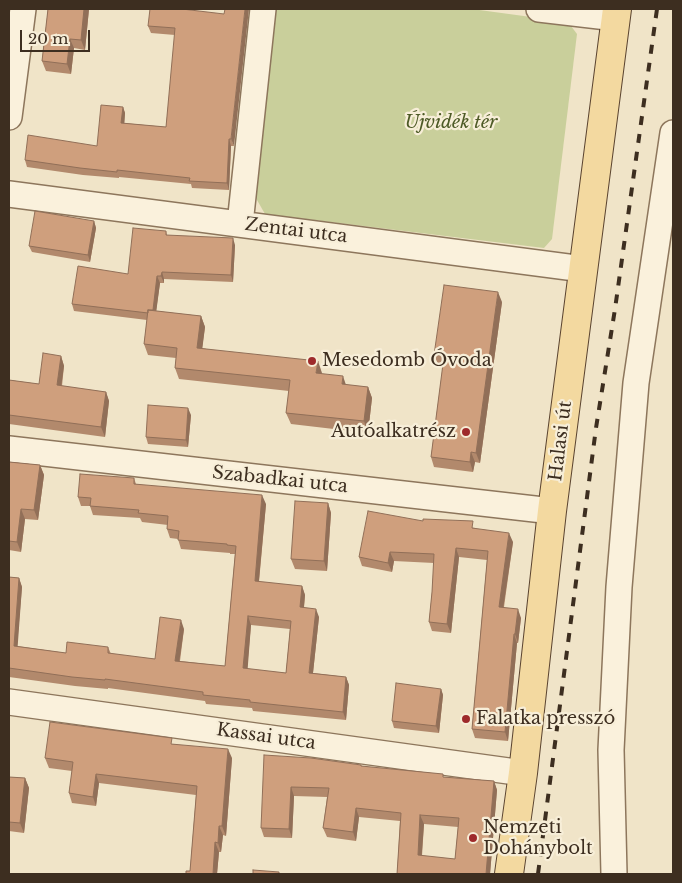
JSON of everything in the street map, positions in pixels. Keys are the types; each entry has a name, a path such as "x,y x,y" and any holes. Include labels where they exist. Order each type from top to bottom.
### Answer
{"main road":[{"name":"Halasi út","path":"509,874 523,773 552,511 616,14"}],"street":[{"path":"9,117 23,9"},
{"path":"240,224 263,9"},
{"path":"539,9 616,14"},
{"path":"614,874 612,750 619,577 636,383 673,133"},
{"name":"Zentai utca","path":"9,194 583,269"},
{"name":"Szabadkai utca","path":"9,449 552,511"},
{"name":"Kassai utca","path":"9,702 523,773"}],"green space":[{"name":"Újvidék tér","path":"271,9 472,9 568,22 577,34 552,239 544,248 265,214 253,193"}],"building":[{"path":"48,9 84,9 81,40 70,39 67,64 42,61"},
{"path":"150,9 182,9 224,14 225,9 245,9 231,139 229,139 227,183 189,181 190,178 80,168 25,160 28,135 97,146 101,105 123,107 121,123 166,127 175,28 148,26"},
{"path":"35,211 94,221 88,255 29,246"},
{"path":"133,228 166,231 166,235 233,238 231,275 162,272 161,276 157,276 153,310 148,310 148,313 72,304 78,266 128,274"},
{"path":"444,285 498,292 476,453 471,452 470,462 431,457 444,356 434,355"},
{"path":"148,310 201,316 197,348 318,361 316,373 343,376 342,384 368,387 364,421 286,413 290,380 175,368 177,348 144,344"},
{"path":"43,353 61,356 57,385 106,392 101,427 9,415 9,380 39,384"},
{"path":"148,405 188,408 186,440 146,437"},
{"path":"9,462 40,465 34,510 21,509 17,542 9,541"},
{"path":"80,474 134,478 134,484 262,495 255,581 302,586 300,607 316,609 309,673 346,677 343,712 250,702 250,700 203,695 203,692 9,668 9,577 19,578 14,646 66,653 67,642 108,647 108,653 155,659 160,617 181,620 175,661 225,666 236,546 178,540 179,531 167,529 168,516 138,513 139,510 90,506 91,498 78,497","holes":["248,616 291,621 286,673 243,668"]},
{"path":"295,501 328,503 324,561 291,559"},
{"path":"368,511 423,521 423,519 473,521 472,528 509,533 499,607 518,609 505,732 472,729 488,551 456,548 447,624 429,622 434,554 390,552 388,563 359,557"},
{"path":"396,683 441,689 436,726 392,721"},
{"path":"50,722 172,738 171,744 228,749 222,826 219,826 218,843 215,842 213,874 186,874 186,871 190,871 197,786 96,774 93,797 69,793 73,762 45,758"},
{"path":"264,755 311,758 361,766 443,774 443,777 494,781 486,874 397,874 401,813 356,808 353,832 323,828 329,788 291,787 289,829 261,828","holes":["420,815 459,818 455,859 418,855"]},
{"path":"9,777 25,778 20,823 9,822"},
{"path":"253,870 279,872 279,874 253,874"}],"railway":[{"path":"538,874 596,428 615,309 657,9"}],"place":[{"name":"Mesedomb Óvoda","path":"312,361"},
{"name":"Autóalkatrész","path":"466,432"},
{"name":"Falatka presszó","path":"466,719"},
{"name":"Nemzeti Dohánybolt","path":"473,838"}]}
